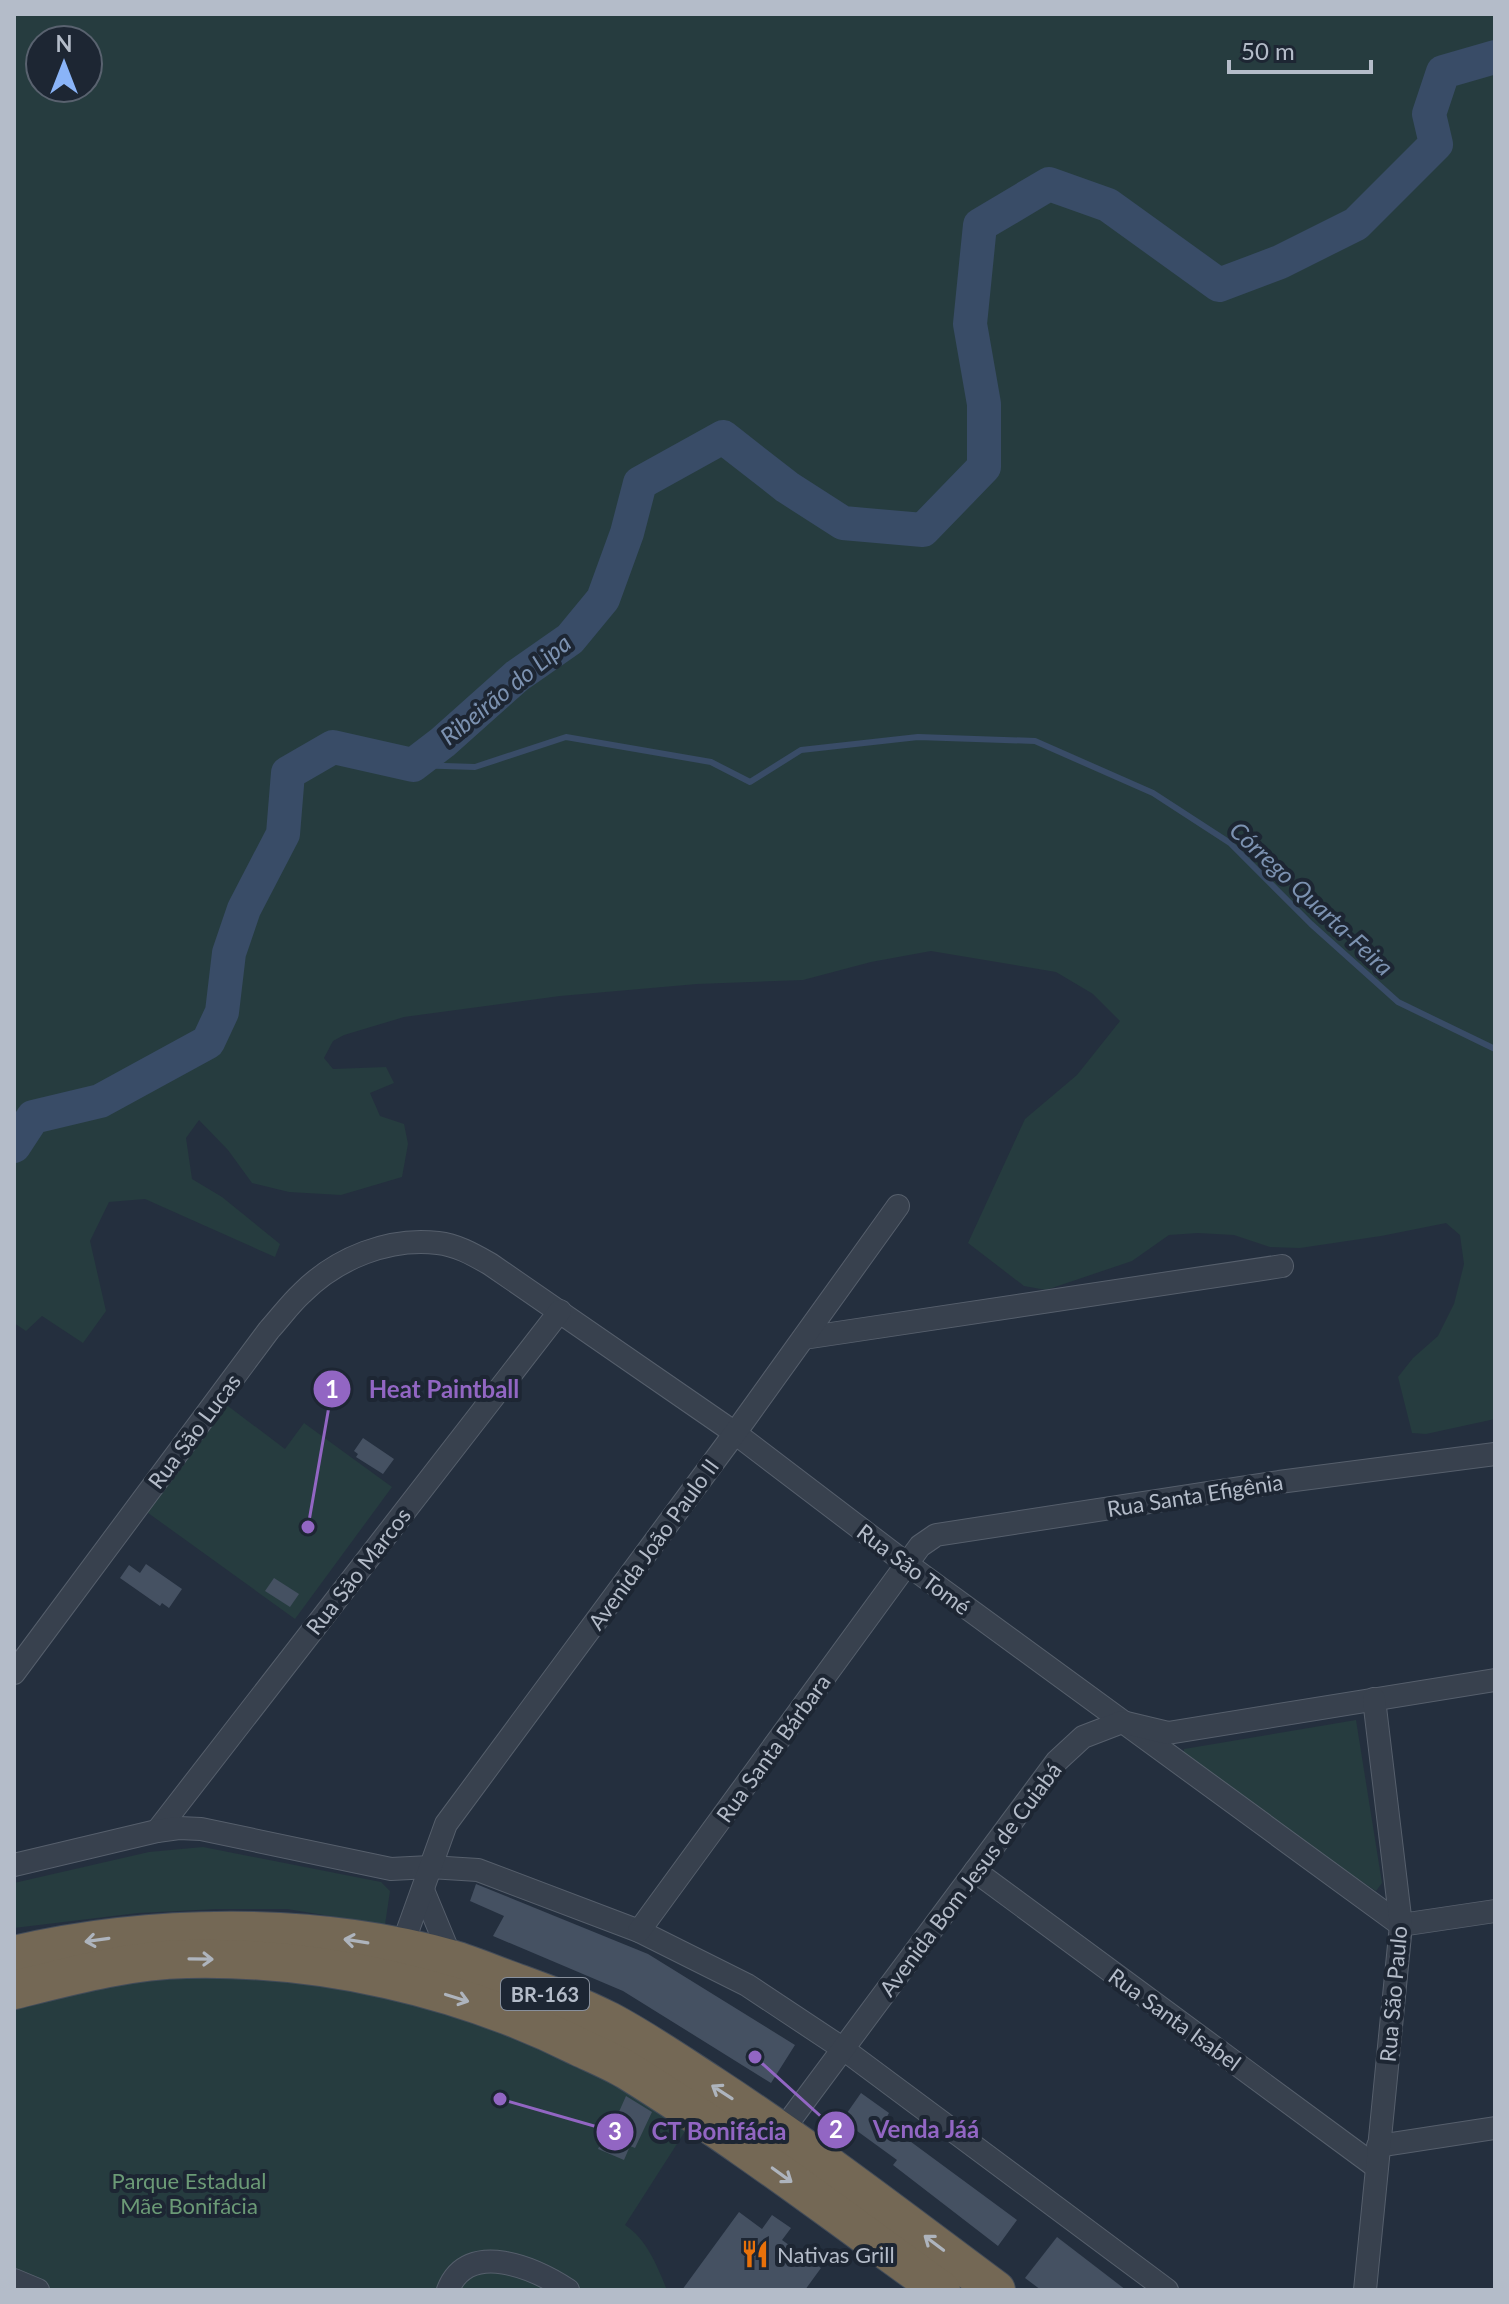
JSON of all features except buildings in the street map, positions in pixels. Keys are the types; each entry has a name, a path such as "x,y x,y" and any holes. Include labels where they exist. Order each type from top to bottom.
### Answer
{"highway":[{"name":"BR-163","path":"14,1955 55,1945 109,1938 188,1932 258,1932 327,1936 452,1960 561,1999 649,2044 782,2131 996,2290"},
{"name":"BR-163","path":"14,1990 121,1966 184,1959 247,1959 371,1976 488,2007 544,2029 626,2070 757,2157 941,2290"}],"street":[{"name":"Avenida João Paulo II","path":"401,1949 446,1824 735,1433 898,1206"},
{"name":"Rua São Tomé","path":"414,1242 441,1243 469,1252 560,1311 735,1433 907,1564 1401,1925"},
{"name":"Rua São Lucas","path":"14,1673 269,1330 303,1292 336,1265 372,1250 414,1242"},
{"path":"804,1338 1282,1266"},
{"name":"Rua São Marcos","path":"157,1831 560,1311"},
{"name":"Rua Santa Efigênia","path":"907,1564 920,1546 936,1535 1279,1482 1495,1454"},
{"name":"Rua Santa Bárbara","path":"639,1931 907,1564"},
{"path":"1122,1722 1168,1733 1495,1680"},
{"name":"Rua São Paulo","path":"1365,2290 1401,1925 1374,1699"},
{"name":"Avenida Bom Jesus de Cuiabá","path":"782,2131 1057,1761 1083,1737 1122,1722"},
{"path":"14,1865 157,1831 201,1829 391,1869 455,1867 489,1873 639,1931 747,1985 842,2048 1167,2290"},
{"name":"Rua Santa Isabel","path":"975,1871 1376,2156"},
{"path":"423,1890 452,1960"},
{"path":"1401,1925 1495,1911"},
{"path":"1376,2156 1495,2128"},
{"path":"448,2290 468,2267 487,2261 510,2262 568,2290"},
{"path":"14,2280 38,2290"}],"green space":[{"path":"14,14 1495,14 1495,1419 1426,1434 1412,1433 1398,1377 1413,1358 1438,1336 1454,1304 1464,1264 1460,1235 1446,1223 1300,1248 1270,1247 1234,1235 1169,1235 1132,1261 1046,1290 1024,1286 968,1243 1025,1119 1077,1075 1120,1021 1093,994 1056,972 931,951 871,962 803,980 697,984 560,996 404,1017 344,1035 333,1041 324,1058 333,1069 386,1067 394,1083 370,1093 380,1116 404,1124 408,1144 402,1177 341,1195 289,1192 252,1183 228,1150 199,1120 186,1138 192,1179 222,1197 280,1244 275,1257 145,1199 109,1202 90,1241 106,1311 83,1343 42,1316 26,1331 14,1323"},
{"path":"224,1403 285,1449 304,1423 392,1487 295,1619 144,1510"},
{"path":"1356,1720 1382,1883 1376,1891 1183,1763 1184,1749"},
{"path":"203,1847 381,1882 390,1891 385,1925 287,1909 217,1909 138,1913 14,1928 14,1883 149,1852"},
{"name":"Parque Estadual Mãe Bonifácia","path":"187,1970 285,1974 496,2018 691,2122 625,2225 646,2246 667,2290 14,2290 14,2002"}],"waterway":[{"name":"Ribeirão do Lipa","path":"14,1146 33,1117 100,1101 208,1042 222,1012 229,953 244,909 283,834 288,773 333,747 413,765 517,676 570,639 603,599 627,533 640,483 723,437 787,487 843,523 923,530 984,467 984,404 970,324 980,225 1049,184 1108,205 1219,285 1280,262 1356,224 1436,144 1429,114 1443,72 1495,57"},
{"name":"Córrego Quarta-Feira","path":"413,765 475,767 566,737 711,762 750,782 801,750 918,737 1035,741 1153,793 1230,843 1311,924 1398,1002 1495,1049"}],"place":[{"name":"Heat Paintball","path":"308,1527"},
{"name":"Venda Jáá","path":"755,2057"},
{"name":"CT Bonifácia","path":"500,2099"},
{"name":"Nativas Grill","path":"755,2254"}]}
